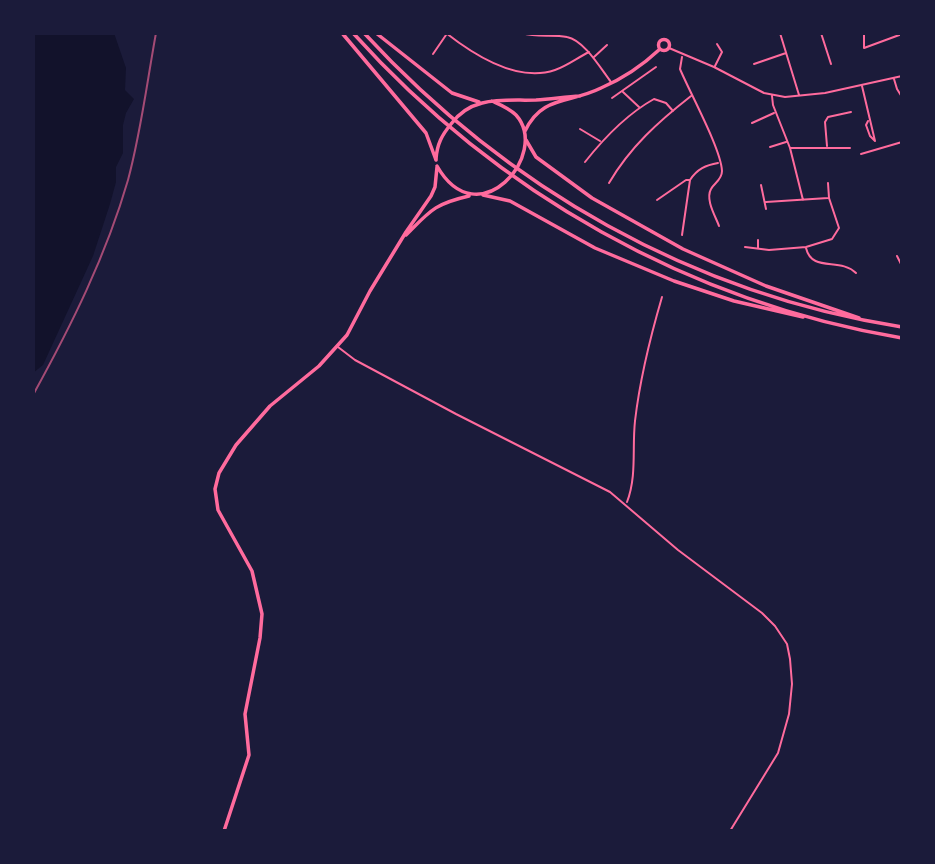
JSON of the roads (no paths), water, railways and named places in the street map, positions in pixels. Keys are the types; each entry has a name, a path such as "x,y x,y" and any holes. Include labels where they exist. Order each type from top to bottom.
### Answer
{"main road":[{"path":"223,831 247,761 249,747 245,714 260,638 261,604 248,560 218,510 215,489 222,467 270,405 319,366 347,335 370,291 434,191 437,167 426,133 342,33"},
{"path":"353,33 458,135 500,168 587,224 668,266 749,298 816,319 902,338"},
{"path":"364,33 463,129 526,177 613,229 693,267 775,297 871,322 902,327"},
{"path":"376,33 452,93 479,102 580,96"},
{"path":"666,40 668,33"},
{"path":"660,49 665,51 669,48 670,43 666,40"},
{"path":"660,49 660,42 666,40"},
{"path":"525,131 533,115 543,108 612,82 660,49"},
{"path":"483,195 501,185 513,172 523,156 526,140 525,131 514,113 492,101"},
{"path":"436,160 439,142 456,117 479,102"},
{"path":"526,140 536,157 592,198 683,248 766,286 871,322"},
{"path":"437,167 449,184 471,195"},
{"path":"404,236 432,209 445,202 471,195 483,195 510,201 583,242 674,281 759,308 816,319"}],"street":[{"path":"522,33 538,37 573,39 589,52 612,82"},
{"path":"573,39 575,33"},
{"path":"780,33 800,96"},
{"path":"821,33 831,64"},
{"path":"864,33 864,48 902,34"},
{"path":"433,54 446,34 492,63 522,72 542,74 589,52"},
{"path":"715,67 722,52 717,44"},
{"path":"593,58 607,45"},
{"path":"669,48 771,95 800,96 902,76"},
{"path":"754,64 786,53"},
{"path":"683,56 680,69 713,143 722,173 709,195 719,226"},
{"path":"612,98 656,67"},
{"path":"894,78 902,97"},
{"path":"862,85 870,119 872,130 875,141 866,125 870,119"},
{"path":"622,91 639,107"},
{"path":"771,95 775,113 790,148 803,200"},
{"path":"609,183 621,162 638,142 692,96"},
{"path":"584,162 601,142 639,107 654,99 666,103 673,111"},
{"path":"827,147 825,122 828,117 850,112"},
{"path":"752,123 775,113"},
{"path":"843,114 844,119"},
{"path":"580,129 601,142"},
{"path":"770,146 786,142"},
{"path":"861,154 902,142"},
{"path":"790,148 850,148"},
{"path":"682,235 690,180 694,173 706,165 719,163"},
{"path":"657,200 690,180"},
{"path":"745,247 769,250 806,247 832,239 838,232 839,225 829,198 828,183"},
{"path":"761,185 766,209"},
{"path":"766,202 829,198"},
{"path":"758,240 758,248"},
{"path":"806,247 810,259 817,264 843,265 856,273"},
{"path":"897,256 902,265"},
{"path":"626,503 632,482 634,433 646,351 662,297"},
{"path":"338,346 355,360 456,414 597,484 626,503 678,550 762,613 775,626 787,644 792,684 783,737 778,753 730,831"}],"railway":[{"path":"33,395 86,290 119,208 137,144 156,33"}]}
